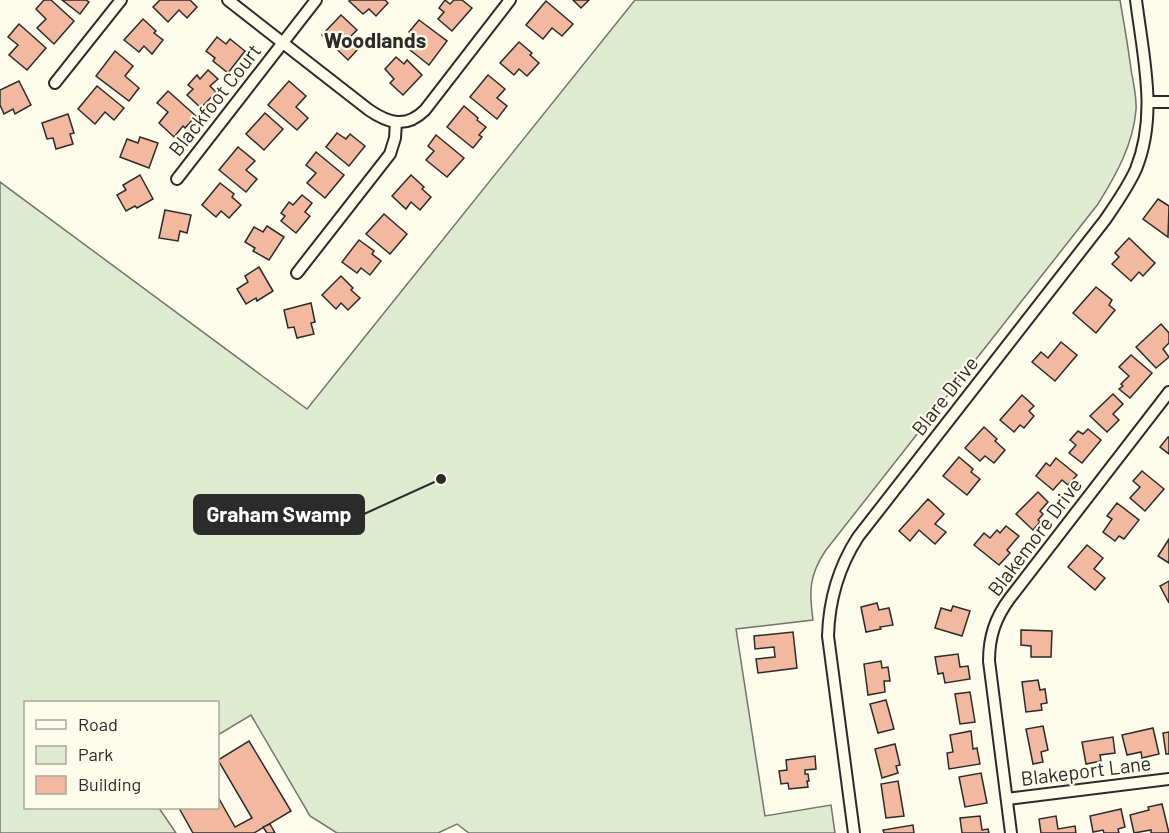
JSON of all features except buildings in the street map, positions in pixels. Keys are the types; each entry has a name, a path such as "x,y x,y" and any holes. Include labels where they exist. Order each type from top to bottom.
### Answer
{"street":[{"path":"56,84 121,0"},
{"path":"228,0 380,118 396,122 412,120 425,110 510,0"},
{"name":"Blackfoot Court","path":"177,179 316,0"},
{"name":"Blare Drive","path":"854,833 828,636 832,597 840,572 851,548 868,524 1105,220 1129,183 1137,166 1146,131 1148,102 1136,0"},
{"path":"1148,102 1169,102"},
{"path":"297,273 390,154 395,138 396,122"},
{"name":"Blakemore Drive","path":"1011,833 989,661 994,624 1010,598 1169,392"},
{"name":"Blakeport Lane","path":"1007,799 1169,779"}],"green space":[{"path":"635,0 1120,0 1135,90 1136,110 1127,147 1105,193 826,550 813,575 811,600 813,620 736,629 765,816 831,805 835,833 469,833 457,824 438,833 337,833 310,816 251,715 219,734 219,701 24,701 24,809 160,809 176,833 0,833 0,182 307,409"}],"place":[{"name":"Graham Swamp","path":"441,479"}],"district":[{"name":"Woodlands","path":"375,41"}]}
